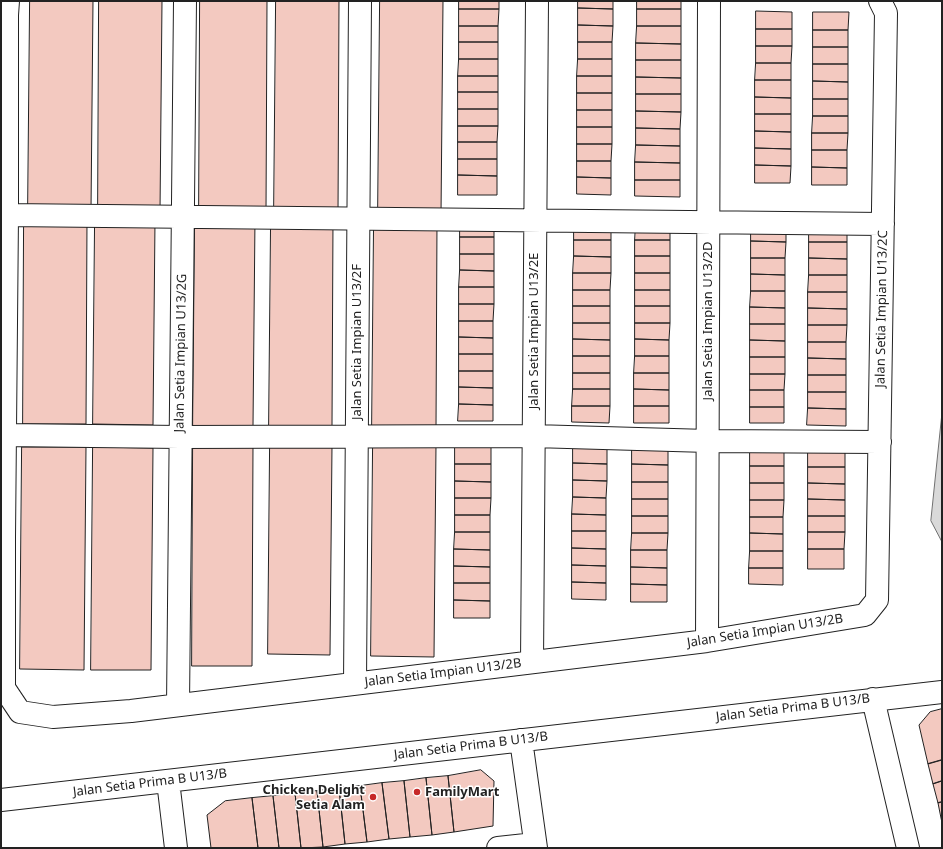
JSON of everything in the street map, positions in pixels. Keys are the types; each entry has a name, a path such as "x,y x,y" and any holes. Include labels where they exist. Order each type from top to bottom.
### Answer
{"street":[{"path":"8,1 4,435 180,437 533,436 708,441 880,442"},
{"name":"Jalan Setia Impian U13/2G","path":"178,705 185,1"},
{"name":"Jalan Setia Impian U13/2F","path":"355,683 360,1"},
{"name":"Jalan Setia Impian U13/2E","path":"532,662 537,1"},
{"name":"Jalan Setia Impian U13/2D","path":"707,641 709,1"},
{"name":"Jalan Setia Impian U13/2C","path":"865,615 877,600 886,13 880,1"},
{"path":"7,215 883,224"},
{"name":"Jalan Setia Impian U13/2B","path":"4,435 4,688 20,712 53,717 131,711 707,641 865,615"},
{"name":"Jalan Setia Prima B U13/B","path":"1,800 942,692"},
{"path":"873,699 908,848"},
{"path":"498,848 535,846 521,740"},
{"path":"168,781 176,848"}],"shaded area":[{"path":"942,413 942,542 931,521"}],"building":[{"path":"30,1 93,1 91,211 28,211"},
{"path":"99,1 162,1 160,212 98,212"},
{"path":"200,1 267,1 266,212 199,212"},
{"path":"276,1 339,1 338,214 274,213"},
{"path":"380,1 443,1 441,215 378,215"},
{"path":"459,1 499,1 499,9 459,9"},
{"path":"578,1 613,1 613,9 578,8"},
{"path":"637,1 681,1 681,9 637,9"},
{"path":"578,8 613,9 613,26 578,25"},
{"path":"459,9 499,9 498,26 459,26"},
{"path":"637,9 681,9 681,26 637,26"},
{"path":"756,11 792,12 792,29 756,29"},
{"path":"813,12 849,12 848,30 813,30"},
{"path":"578,25 613,26 612,42 578,42"},
{"path":"459,26 498,26 498,42 459,42"},
{"path":"637,26 681,26 681,44 636,43"},
{"path":"756,29 792,29 792,46 756,46"},
{"path":"813,30 848,30 848,47 813,47"},
{"path":"459,42 498,42 498,59 459,59"},
{"path":"578,42 612,42 612,59 578,59"},
{"path":"636,43 681,44 681,60 636,60"},
{"path":"756,46 792,46 791,63 756,63"},
{"path":"813,47 848,47 848,64 813,64"},
{"path":"459,59 498,59 498,76 458,76"},
{"path":"578,59 612,59 612,76 577,76"},
{"path":"636,60 681,60 681,78 636,77"},
{"path":"756,63 791,63 791,80 755,80"},
{"path":"813,64 848,64 848,82 813,81"},
{"path":"458,76 498,76 498,92 458,92"},
{"path":"577,76 612,76 612,93 577,93"},
{"path":"636,77 681,78 681,94 636,94"},
{"path":"755,80 791,80 791,98 755,97"},
{"path":"813,81 848,82 848,99 813,99"},
{"path":"458,92 498,92 498,109 458,109"},
{"path":"577,93 612,93 612,110 577,110"},
{"path":"636,94 681,94 681,112 636,111"},
{"path":"755,97 791,98 791,114 755,114"},
{"path":"813,99 848,99 848,116 813,116"},
{"path":"458,109 498,109 498,126 458,126"},
{"path":"577,110 612,110 612,127 577,127"},
{"path":"636,111 681,112 680,129 636,128"},
{"path":"755,114 791,114 791,132 755,131"},
{"path":"813,116 848,116 848,133 812,133"},
{"path":"458,126 498,126 497,142 458,142"},
{"path":"577,127 612,127 612,144 577,144"},
{"path":"636,128 680,129 680,146 636,145"},
{"path":"755,131 791,132 791,149 755,148"},
{"path":"812,133 848,133 847,150 812,150"},
{"path":"458,142 497,142 497,159 458,159"},
{"path":"577,144 612,144 611,161 577,161"},
{"path":"636,145 680,146 680,163 635,162"},
{"path":"755,148 791,149 791,166 755,165"},
{"path":"812,150 847,150 847,168 812,167"},
{"path":"458,159 497,159 497,176 458,175"},
{"path":"577,161 611,161 611,178 577,177"},
{"path":"635,162 680,163 680,180 635,180"},
{"path":"755,165 791,166 790,183 755,183"},
{"path":"812,167 847,168 847,185 812,185"},
{"path":"458,175 497,176 497,195 458,195"},
{"path":"577,177 611,178 611,195 577,194"},
{"path":"635,180 680,180 680,197 635,196"},
{"path":"195,217 255,218 253,426 193,426"},
{"path":"24,219 87,220 86,424 23,424"},
{"path":"95,220 155,221 153,425 93,424"},
{"path":"271,220 333,220 332,426 269,426"},
{"path":"374,220 437,221 436,429 372,428"},
{"path":"460,220 494,221 494,237 460,237"},
{"path":"574,223 611,223 611,240 574,240"},
{"path":"636,223 670,223 670,240 635,240"},
{"path":"751,225 786,225 786,242 751,241"},
{"path":"809,225 847,225 847,242 809,242"},
{"path":"460,237 494,237 494,254 460,254"},
{"path":"574,240 611,240 611,257 574,256"},
{"path":"635,240 670,240 670,256 635,256"},
{"path":"751,241 786,242 785,258 751,258"},
{"path":"809,242 847,242 847,259 809,258"},
{"path":"460,254 494,254 494,271 460,270"},
{"path":"574,256 611,257 611,273 573,273"},
{"path":"635,256 670,256 670,273 635,273"},
{"path":"751,258 785,258 785,275 751,274"},
{"path":"809,258 847,259 847,275 809,275"},
{"path":"460,270 494,271 494,287 459,287"},
{"path":"573,273 611,273 610,290 573,290"},
{"path":"635,273 670,273 670,290 635,290"},
{"path":"751,274 785,275 785,291 751,291"},
{"path":"809,275 847,275 847,292 808,292"},
{"path":"459,287 494,287 494,304 459,304"},
{"path":"573,290 610,290 610,306 573,306"},
{"path":"635,290 670,290 670,306 635,306"},
{"path":"751,291 785,291 785,308 750,307"},
{"path":"808,292 847,292 847,309 808,308"},
{"path":"459,304 494,304 493,321 459,321"},
{"path":"573,306 610,306 610,323 573,323"},
{"path":"635,306 670,306 670,323 635,323"},
{"path":"750,307 785,308 785,324 750,324"},
{"path":"808,308 847,309 847,325 808,325"},
{"path":"459,321 493,321 493,338 459,337"},
{"path":"573,323 610,323 610,340 573,339"},
{"path":"635,323 670,323 669,340 635,339"},
{"path":"750,324 785,324 785,341 750,340"},
{"path":"808,325 847,325 846,342 808,342"},
{"path":"459,337 493,338 493,354 459,354"},
{"path":"573,339 610,340 610,356 573,356"},
{"path":"635,339 669,340 669,356 635,356"},
{"path":"750,340 785,341 785,357 750,357"},
{"path":"808,342 846,342 846,359 808,358"},
{"path":"459,354 493,354 493,371 459,371"},
{"path":"573,356 610,356 610,373 573,373"},
{"path":"635,356 669,356 669,373 634,373"},
{"path":"750,357 785,357 785,374 750,374"},
{"path":"808,358 846,359 846,375 808,375"},
{"path":"459,371 493,371 493,388 459,387"},
{"path":"573,373 610,373 610,389 573,389"},
{"path":"634,373 669,373 669,390 634,389"},
{"path":"750,374 785,374 784,390 750,390"},
{"path":"808,375 846,375 846,392 808,392"},
{"path":"459,387 493,388 493,405 459,404"},
{"path":"573,389 610,389 610,406 572,406"},
{"path":"634,389 669,390 669,406 634,406"},
{"path":"750,390 784,390 784,407 750,407"},
{"path":"808,392 846,392 846,409 808,408"},
{"path":"459,404 493,405 493,421 458,421"},
{"path":"572,406 610,406 609,423 572,422"},
{"path":"634,406 669,406 669,423 634,423"},
{"path":"750,407 784,407 784,423 750,423"},
{"path":"808,408 846,409 846,426 807,425"},
{"path":"193,444 253,445 252,666 192,666"},
{"path":"373,444 436,445 434,657 371,656"},
{"path":"270,446 332,446 330,655 268,654"},
{"path":"573,446 607,446 607,464 573,463"},
{"path":"22,447 86,447 84,670 20,669"},
{"path":"93,447 153,448 151,670 91,670"},
{"path":"455,447 491,447 491,464 455,464"},
{"path":"632,447 668,447 668,465 632,464"},
{"path":"750,449 784,449 784,466 750,466"},
{"path":"808,450 845,450 845,467 808,467"},
{"path":"573,463 607,464 607,481 573,480"},
{"path":"455,464 491,464 491,482 455,481"},
{"path":"632,464 668,465 668,482 632,482"},
{"path":"750,466 784,466 784,483 750,483"},
{"path":"808,467 845,467 845,484 808,483"},
{"path":"573,480 607,481 606,498 573,497"},
{"path":"455,481 491,482 491,498 455,498"},
{"path":"632,482 668,482 668,499 632,499"},
{"path":"750,483 784,483 784,500 750,500"},
{"path":"808,483 845,484 845,500 808,499"},
{"path":"573,497 606,498 606,515 572,514"},
{"path":"455,498 491,498 490,515 455,515"},
{"path":"632,499 668,499 668,516 632,516"},
{"path":"808,499 845,500 845,516 808,516"},
{"path":"750,500 784,500 783,517 750,517"},
{"path":"572,514 606,515 606,531 572,531"},
{"path":"455,515 490,515 490,532 455,532"},
{"path":"632,516 668,516 668,533 632,533"},
{"path":"808,516 845,516 845,532 808,532"},
{"path":"750,517 783,517 783,534 750,533"},
{"path":"572,531 606,531 606,549 572,548"},
{"path":"455,532 490,532 490,550 454,549"},
{"path":"808,532 845,532 844,549 808,549"},
{"path":"632,533 668,533 667,550 631,550"},
{"path":"750,533 783,534 783,551 750,551"},
{"path":"572,548 606,549 606,566 572,565"},
{"path":"454,549 490,550 490,567 454,566"},
{"path":"808,549 844,549 844,569 808,569"},
{"path":"631,550 667,550 667,568 631,567"},
{"path":"750,551 783,551 783,568 749,568"},
{"path":"572,565 606,566 606,583 572,582"},
{"path":"454,566 490,567 490,583 454,583"},
{"path":"631,567 667,568 667,585 631,584"},
{"path":"749,568 783,568 783,585 749,584"},
{"path":"572,582 606,583 606,600 572,599"},
{"path":"454,583 490,583 490,601 454,600"},
{"path":"631,584 667,585 667,602 631,602"},
{"path":"454,600 490,601 490,618 454,618"},
{"path":"942,709 942,760 928,764 919,725 930,712"},
{"path":"942,760 942,781 933,784 928,764"},
{"path":"481,770 494,781 493,826 454,832 448,776"},
{"path":"448,776 454,832 432,835 426,778"},
{"path":"426,778 432,835 410,837 404,781"},
{"path":"404,781 410,837 389,839 382,783"},
{"path":"942,781 942,802 938,803 933,784"},
{"path":"382,783 389,839 367,842 360,786"},
{"path":"360,786 367,842 345,844 339,788"},
{"path":"339,788 345,844 323,847 317,791"},
{"path":"317,791 323,847 301,848 295,793"},
{"path":"295,793 301,848 279,848 273,796"},
{"path":"273,796 279,848 258,848 252,798"},
{"path":"252,798 258,848 211,848 207,815 225,801"},
{"path":"942,802 942,823 938,803"}],"place":[{"name":"FamilyMart","path":"417,792"},
{"name":"Chicken Delight Setia Alam","path":"373,797"}]}
